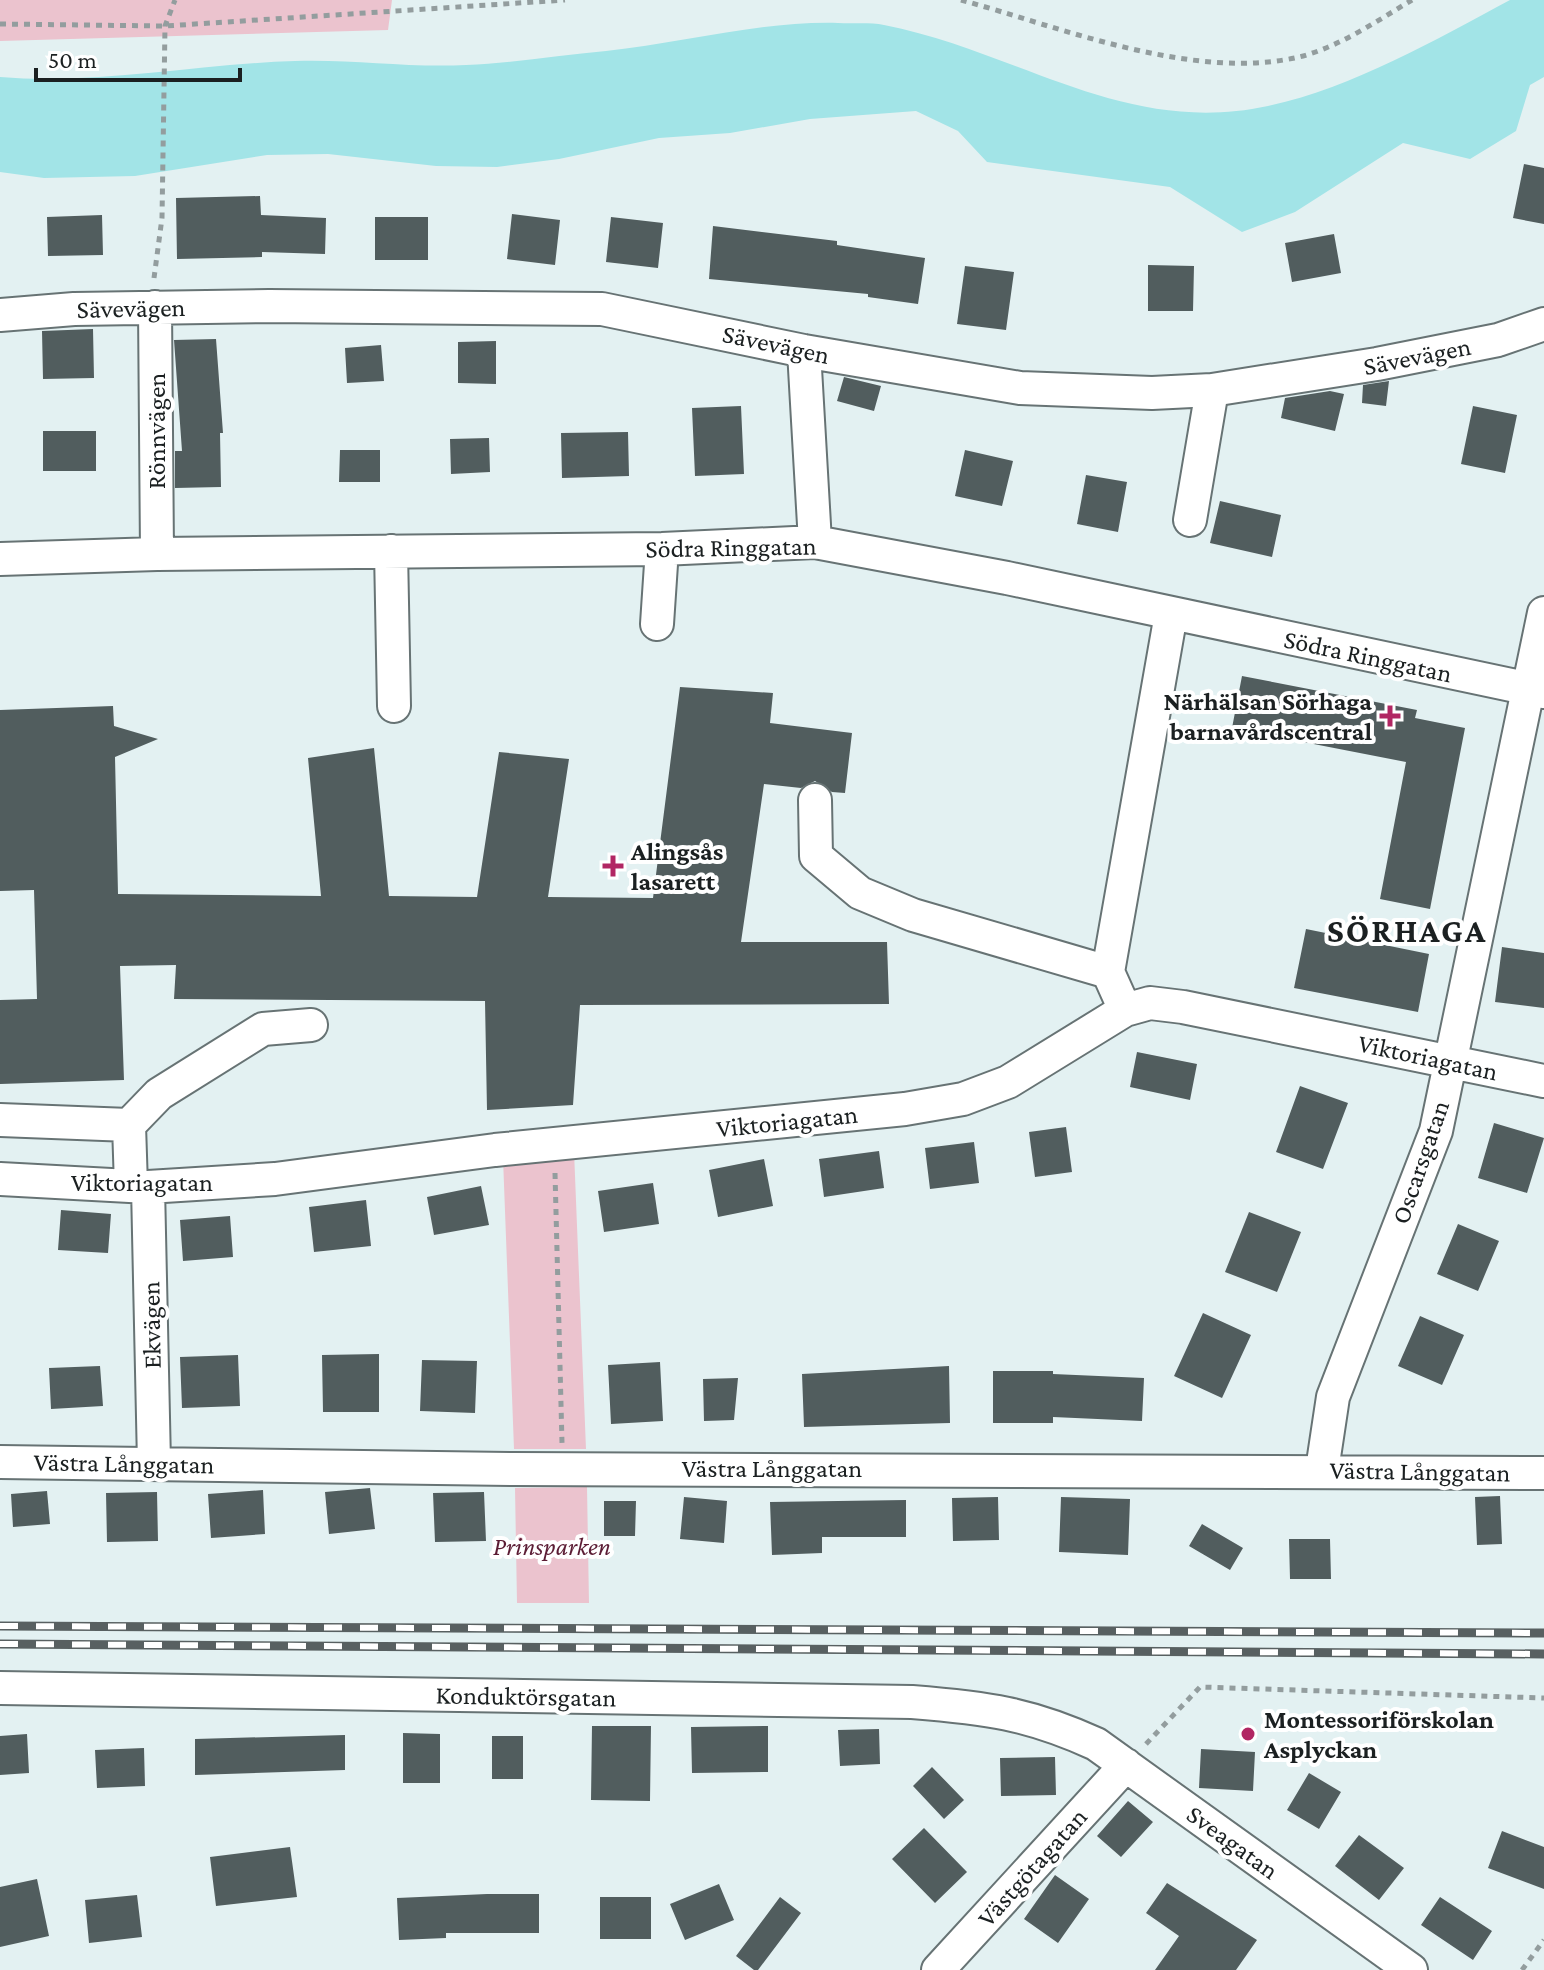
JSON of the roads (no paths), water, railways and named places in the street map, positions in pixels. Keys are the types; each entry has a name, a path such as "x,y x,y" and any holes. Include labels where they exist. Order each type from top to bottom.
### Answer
{"street":[{"name":"Sävevägen","path":"0,315 155,307 602,309 804,351 1020,388 1152,393 1212,390 1498,340 1544,324"},
{"name":"Rönnvägen","path":"155,307 157,554"},
{"path":"804,351 815,542"},
{"path":"1190,520 1212,390"},
{"name":"Södra Ringgatan","path":"0,559 157,554 662,549 815,542 1007,578 1536,691"},
{"path":"657,624 662,549"},
{"path":"391,551 394,706"},
{"name":"Oscarsgatan","path":"1322,1470 1333,1397 1436,1131 1536,691 1544,613"},
{"path":"1125,1010 1108,972 1171,614"},
{"path":"815,800 816,856 860,893 913,915 1108,972"},
{"name":"Viktoriagatan","path":"0,1179 139,1186 275,1179 555,1144 905,1109 963,1099 1008,1082 1125,1010 1150,1003 1183,1007 1544,1081"},
{"path":"0,1120 129,1125 159,1094 263,1029 311,1025"},
{"name":"Ekvägen","path":"129,1125 139,1186 154,1463"},
{"name":"Västra Långgatan","path":"0,1462 1544,1473"},
{"name":"Konduktörsgatan","path":"0,1688 912,1702 993,1709 1049,1722"},
{"name":"Sveagatan","path":"1049,1722 1096,1744 1411,1970"},
{"name":"Västgötagatan","path":"938,1970 1126,1765"}],"water":[{"path":"1510,0 1544,0 1544,77 1530,85 1516,131 1470,159 1403,143 1295,212 1242,232 1170,187 987,162 958,131 916,111 810,119 730,133 659,138 559,159 497,167 436,166 328,154 267,155 135,176 44,178 0,172 0,77 111,76 295,61 445,66 484,64 635,47 779,25 867,23 933,37 1119,101 1166,110 1216,112 1268,106 1331,87 1392,61"}],"railway":[{"path":"0,1626 1544,1633"},
{"path":"0,1644 1544,1654"}],"place":[{"name":"Närhälsan Sörhaga barnavårdscentral","path":"1390,716"},
{"name":"Alingsås lasarett","path":"613,866"},
{"name":"Montessoriförskolan Asplyckan","path":"1248,1734"}],"district":[{"name":"SÖRHAGA","path":"1407,930"}],"park label":[{"name":"Prinsparken","path":"552,1546"}]}
